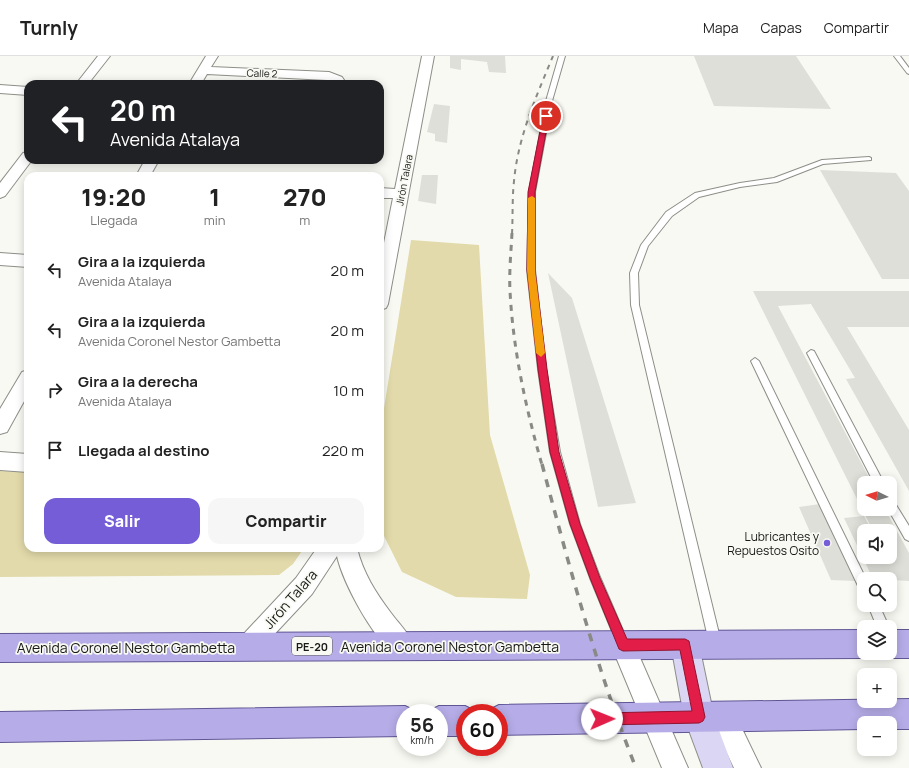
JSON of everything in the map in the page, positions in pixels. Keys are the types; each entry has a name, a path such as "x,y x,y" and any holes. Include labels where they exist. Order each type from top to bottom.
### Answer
{"main road":[{"name":"Avenida Coronel Nestor Gambetta","path":"0,648 857,644"},
{"path":"685,645 711,717 718,768"},
{"path":"508,720 909,714"},
{"path":"0,728 396,722"}],"street":[{"path":"85,80 104,56"},
{"path":"197,80 212,56"},
{"name":"Jirón Talara","path":"384,283 428,56"},
{"name":"Calle 2","path":"203,70 329,76 338,80"},
{"path":"0,89 24,91"},
{"path":"0,193 24,161"},
{"path":"384,193 401,194"},
{"path":"0,259 24,261"},
{"path":"0,426 24,384"},
{"path":"0,461 24,463"},
{"name":"Jirón Talara","path":"247,647 304,586 327,552"},
{"path":"347,552 359,587 402,646"},
{"path":"623,645 675,768"},
{"path":"711,717 748,768"}],"lane":[{"path":"562,56 549,101 532,192 531,270 542,369 555,452 575,524 595,578 623,645"},
{"path":"897,56 909,72"},
{"path":"716,645 635,304 634,273 645,245 669,214 697,195 740,185 774,180 822,162 869,159"},
{"path":"811,353 875,476"},
{"path":"755,361 857,572"},
{"path":"897,515 909,536"}],"shaded area":[{"path":"411,240 479,245 490,435 530,575 527,599 456,597 402,572 384,536 384,408"},
{"path":"0,471 24,472 24,552 301,552 293,564 279,575 0,577"}],"building":[{"path":"450,56 505,56 506,73 489,72 487,62 461,59 461,70 450,68"},
{"path":"694,56 796,56 831,109 714,106"},
{"path":"434,104 450,106 447,143 435,141 435,134 427,132"},
{"path":"820,170 896,173 909,191 909,279 882,279"},
{"path":"422,175 438,175 436,204 418,201"},
{"path":"548,273 572,298 636,503 598,507"},
{"path":"753,291 909,291 909,327 847,327 909,430 909,491 846,379 855,378 811,304 778,306 868,476 857,476 857,499"},
{"name":"Lubricantes y Repuestos Osito","path":"820,504 856,581 831,580 799,507"},
{"path":"864,516 868,524 857,524 857,545 844,518"},
{"path":"866,516 889,516 893,524 870,524"},
{"path":"897,531 909,553 909,581 897,580 897,572 870,572 866,564 897,564"}],"railway":[{"path":"512,234 513,188 519,149 529,117 553,56"},
{"path":"512,233 510,284 514,335 521,379 542,465"},
{"path":"542,464 573,579 596,656 636,768"}],"slow traffic":[{"path":"532,198 531,270 541,353"}],"place":[{"name":"Lubricantes y Repuestos Osito","path":"827,543"}],"route":[{"path":"546,116 532,192 531,270 542,369 555,452 575,524 595,578 623,645 685,645 699,717 602,719"}]}
